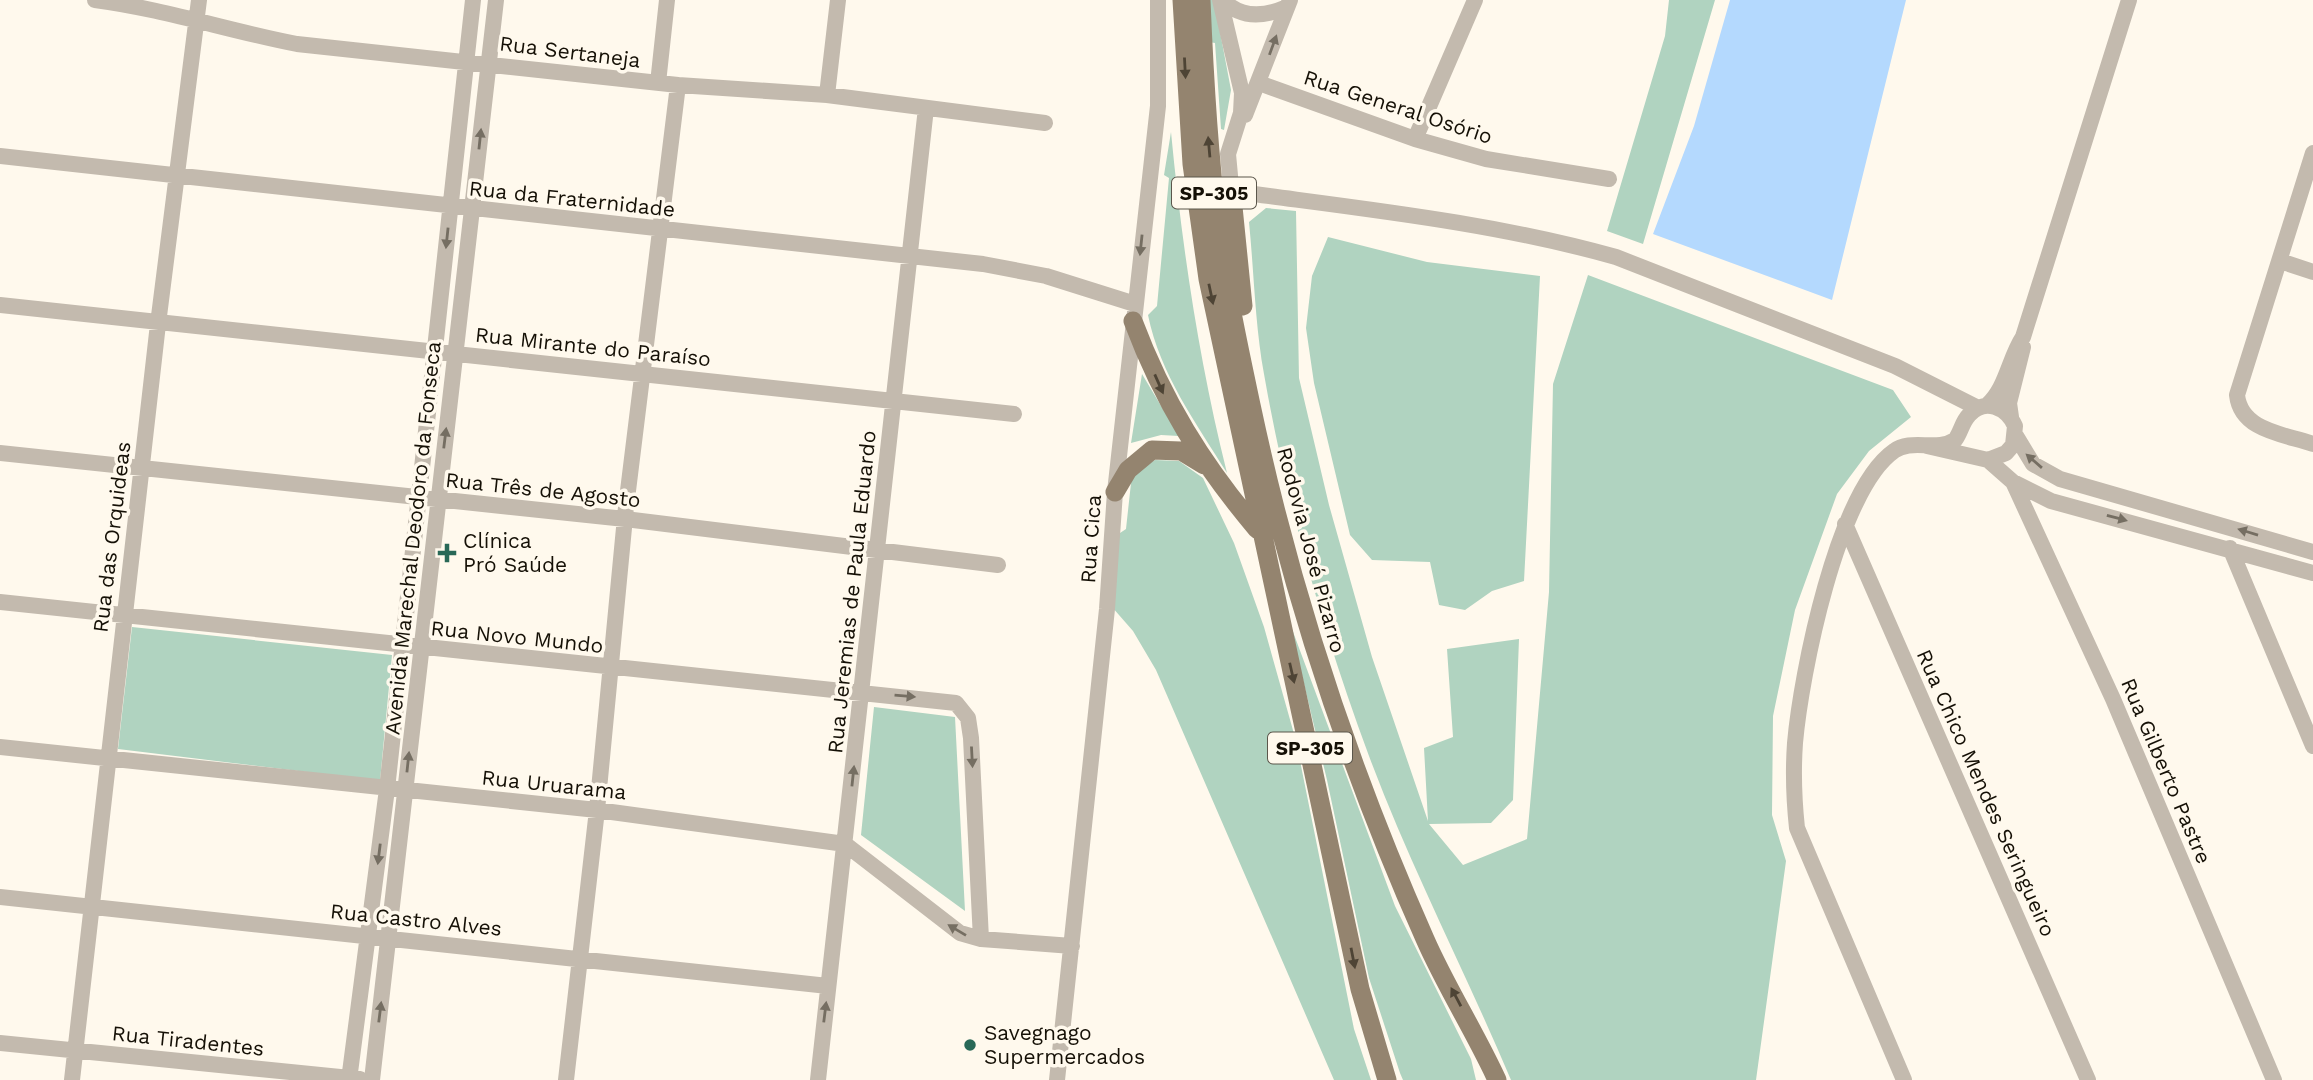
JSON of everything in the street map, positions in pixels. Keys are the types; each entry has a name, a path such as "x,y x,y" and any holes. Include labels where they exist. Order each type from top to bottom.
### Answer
{"main road":[{"name":"Rodovia José Pizarro","path":"1182,0 1192,164 1208,279 1259,532 1313,762 1360,989 1388,1080"},
{"name":"Rodovia José Pizarro","path":"1201,0 1206,105 1218,224 1246,384 1290,573 1319,667 1358,776 1426,942 1497,1080"},
{"path":"1232,197 1251,361 1290,573"},
{"path":"1134,312 1162,393 1211,470 1259,532"},
{"path":"1115,492 1128,470 1152,450 1181,451 1211,470"},
{"path":"1477,1039 1487,1080"}],"street":[{"name":"Rua Sertaneja","path":"95,0 144,6 198,22 297,44 678,85 827,95 1045,123"},
{"name":"Rua das Orquideas","path":"72,1080 141,468 199,0"},
{"name":"Avenida Marechal Deodoro da Fonseca","path":"349,1079 387,789 473,0"},
{"name":"Avenida Marechal Deodoro da Fonseca","path":"372,1080 496,0"},
{"path":"658,83 667,0"},
{"path":"827,95 838,0"},
{"name":"Rua Cica","path":"1057,1080 1107,609 1115,492 1158,106 1158,0"},
{"path":"1222,0 1233,10 1264,15 1288,4"},
{"path":"1222,0 1240,78 1242,104 1237,131"},
{"path":"1415,139 1475,0"},
{"path":"1904,1080 1797,828 1794,805 1795,744 1813,636 1845,524 1866,480 1894,451 1905,446 1950,443 1963,426 1998,393 2013,352 2023,337 2129,0"},
{"path":"1288,4 1259,83 1228,154 1232,197 1245,193 1284,198 1568,244 1616,257 1895,366 1982,407 2003,410 2011,417"},
{"name":"Rua General Osório","path":"1259,83 1415,139 1486,159 1609,179"},
{"path":"566,1080 597,810 641,373 678,85"},
{"name":"Rua Jeremias de Paula Eduardo","path":"818,1080 926,108"},
{"path":"2313,153 2240,382 2239,409 2253,425 2313,444"},
{"name":"Rua da Fraternidade","path":"0,156 177,174 473,210 911,254 1046,276 1134,312"},
{"path":"2280,261 2313,272"},
{"name":"Rua Mirante do Paraíso","path":"0,305 1014,414"},
{"path":"2023,337 2023,355 2008,403 2016,436 2033,464 2068,482 2313,552"},
{"path":"1954,394 1966,448 2013,482 2051,501 2230,548 2313,573"},
{"path":"1927,446 1980,457 2006,453 2016,436"},
{"name":"Rua Três de Agosto","path":"0,453 625,519 998,565"},
{"name":"Rua Gilberto Pastre","path":"2013,482 2113,699 2274,1080"},
{"name":"Rua Chico Mendes Seringueiro","path":"1845,524 2088,1080"},
{"path":"2230,548 2313,746"},
{"name":"Rua Novo Mundo","path":"0,602 610,668 947,700 963,708 968,718 982,939"},
{"name":"Rua Uruarama","path":"0,747 597,810 845,844"},
{"path":"845,844 952,928 982,939 1072,946"},
{"name":"Rua Castro Alves","path":"0,897 580,957 828,986"},
{"name":"Rua Tiradentes","path":"0,1043 372,1080"}],"green space":[{"path":"1208,0 1214,0 1231,90 1224,130 1221,129 1215,43 1209,42"},
{"path":"1669,0 1715,0 1643,244 1607,231 1665,36"},
{"path":"1171,132 1193,304 1227,473 1170,378 1148,315 1157,306 1169,178 1164,175"},
{"path":"1266,208 1296,211 1299,378 1329,505 1372,657 1428,821 1424,748 1453,737 1447,649 1519,639 1513,800 1491,823 1429,824 1463,865 1527,839 1549,592 1553,384 1588,275 1893,390 1911,417 1869,451 1837,494 1795,610 1773,716 1772,815 1786,861 1756,1080 1511,1080 1385,797 1336,662 1308,568 1273,423 1259,337 1249,222"},
{"path":"1328,237 1427,262 1540,276 1524,581 1492,591 1465,610 1439,605 1430,562 1372,560 1350,535 1314,383 1306,328 1312,276"},
{"path":"1142,374 1179,436 1161,435 1131,443"},
{"path":"1155,460 1179,461 1203,478 1234,543 1264,627 1296,741 1354,1029 1371,1080 1334,1080 1156,670 1133,631 1112,607 1117,535 1126,529 1132,474"},
{"path":"1289,621 1395,906 1471,1059 1476,1080 1403,1080 1400,1073 1369,978 1327,780"},
{"path":"132,627 392,655 380,781 118,749"},
{"path":"874,707 955,717 965,911 861,835"}],"water":[{"path":"1730,0 1906,0 1832,300 1653,234 1694,126"}],"place":[{"name":"Clínica Pró Saúde","path":"447,553"},
{"name":"Savegnago Supermercados","path":"970,1045"}]}
